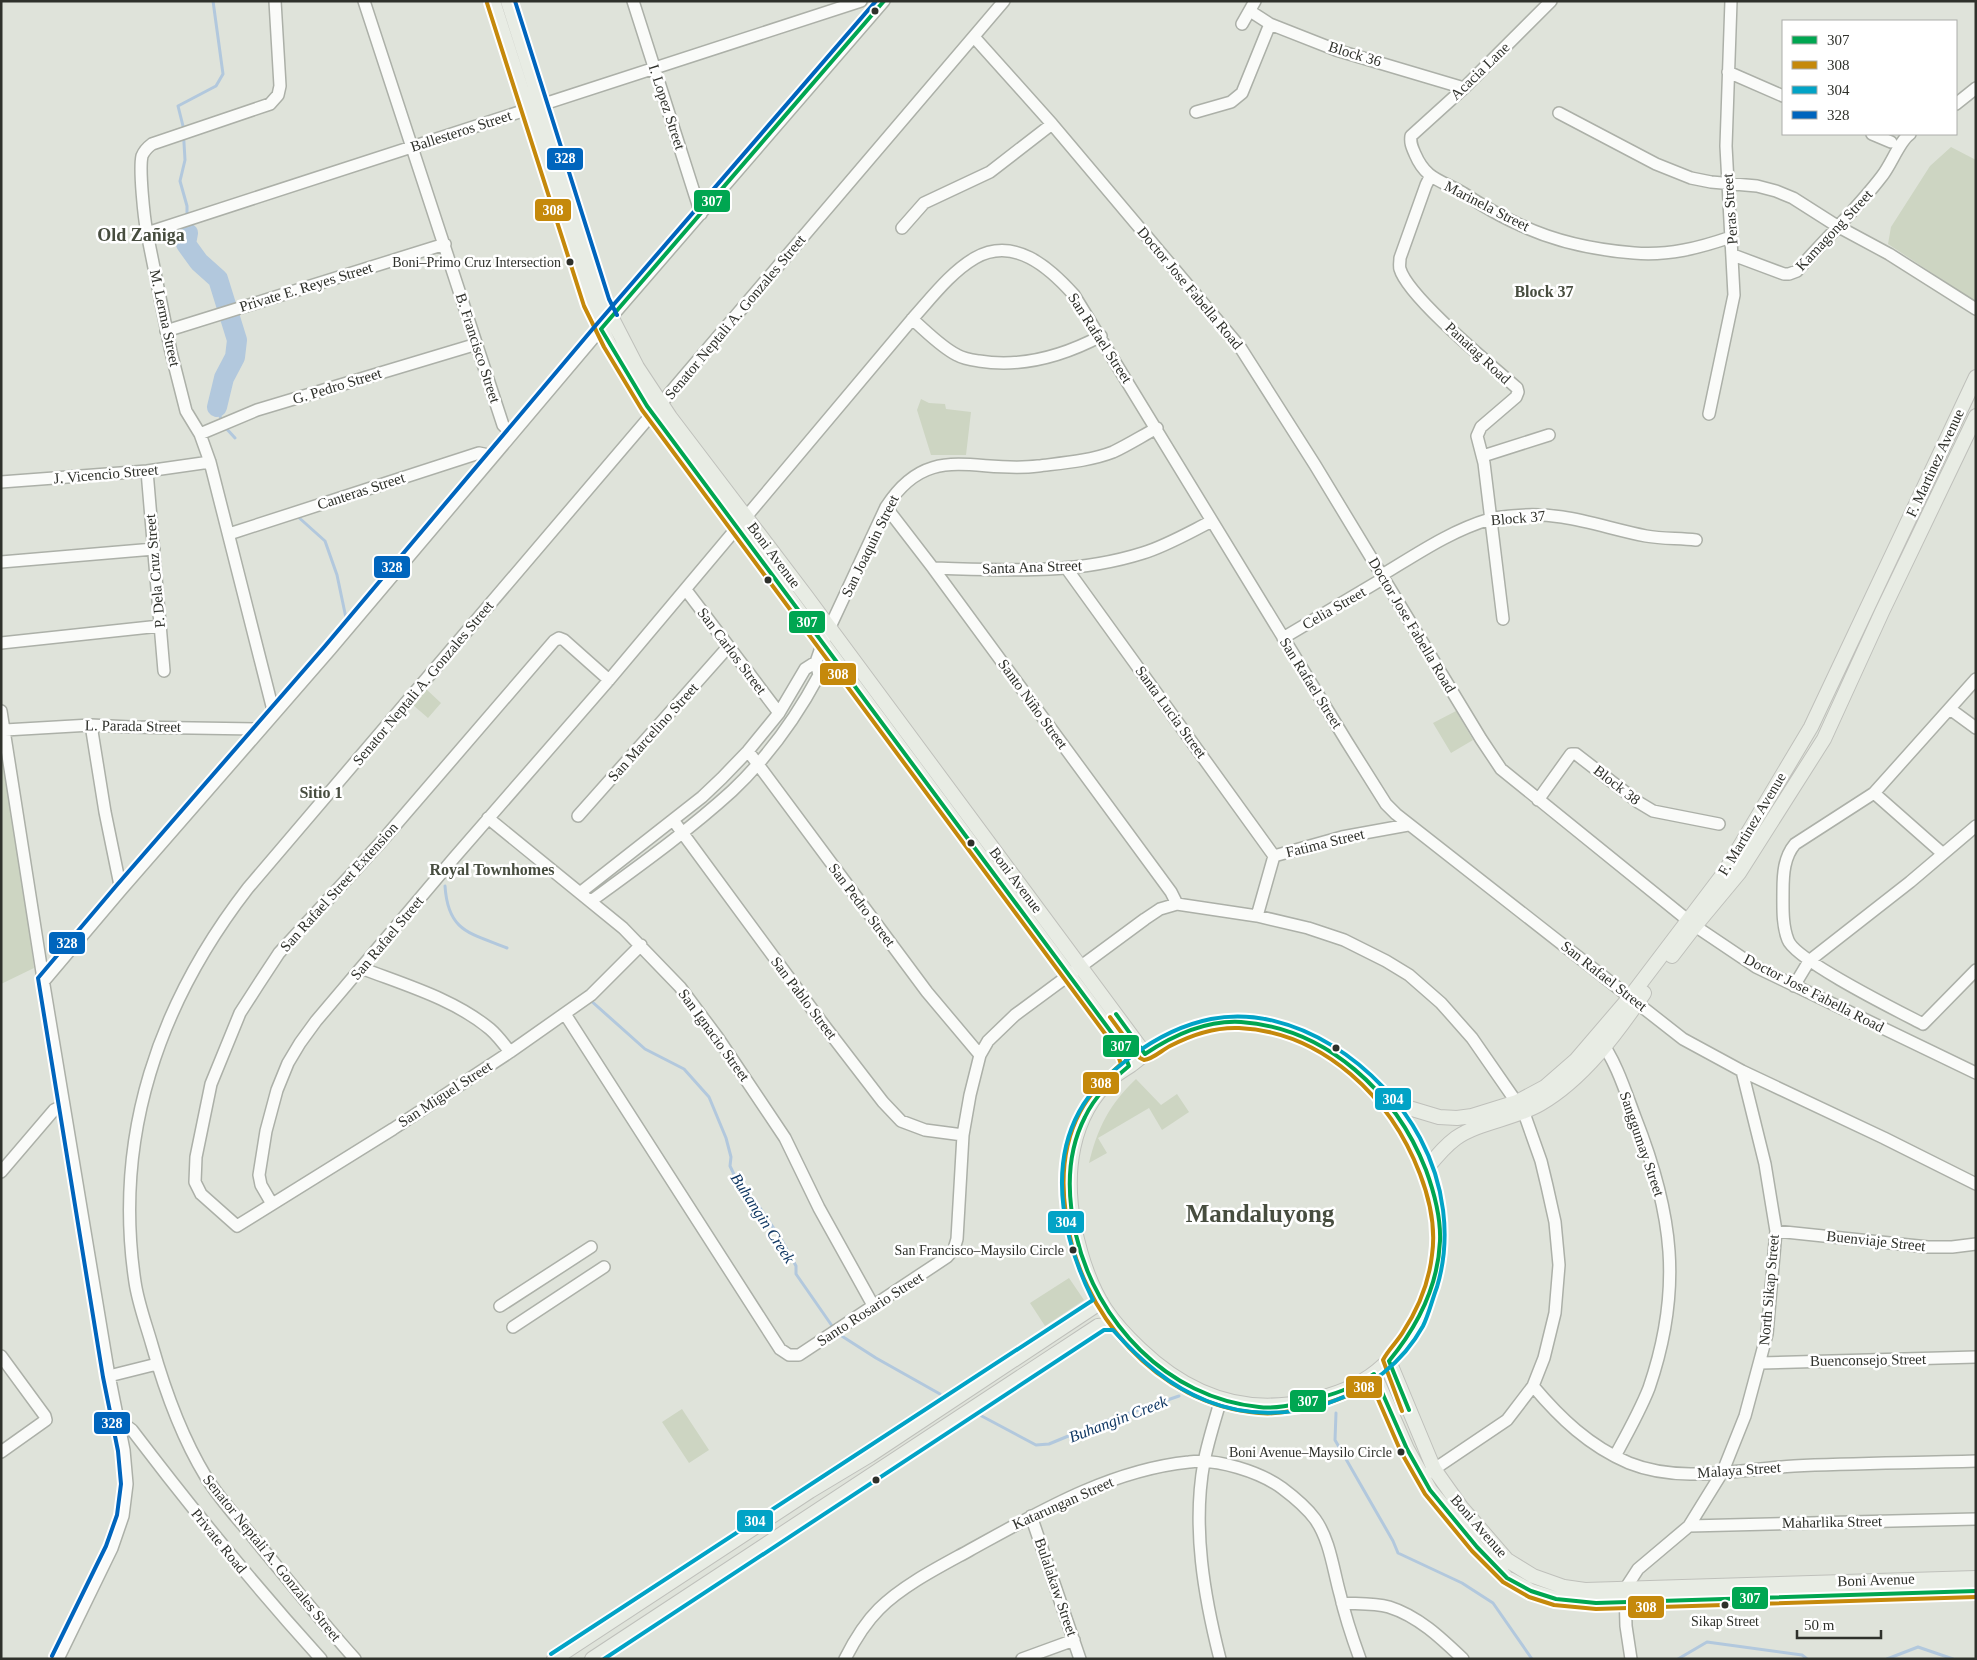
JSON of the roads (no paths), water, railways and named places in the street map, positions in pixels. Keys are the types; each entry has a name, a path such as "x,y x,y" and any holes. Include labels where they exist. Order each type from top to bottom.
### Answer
{"main road":[{"name":"Boni Avenue","path":"493,1 535,107 603,301 657,409"},
{"name":"Boni Avenue","path":"508,1 535,107 590,304 601,329 626,373 657,409 741,523 822,642 1120,1044 1129,1066"},
{"name":"F. Martinez Avenue","path":"1427,1168 1443,1150 1462,1135 1521,1108 1600,1041 1634,1000 1691,923 1811,727 1976,377"},
{"name":"F. Martinez Avenue","path":"1691,923 1740,873 1824,739 1882,612 1976,416"},
{"name":"Boni Avenue","path":"741,523 829,629 1145,1054"},
{"path":"1233,1022 1256,1024 1300,1036 1338,1057 1372,1084 1389,1102 1413,1136 1427,1168 1436,1200 1440,1242 1436,1268 1418,1322 1399,1350 1374,1374 1355,1386 1340,1392 1296,1404 1261,1407 1221,1400 1179,1380 1155,1364 1116,1324 1101,1302 1086,1270 1077,1240 1070,1207 1069,1173 1071,1154 1081,1123 1099,1093 1113,1078 1145,1054 1158,1044 1198,1028 1233,1022"},
{"name":"F. Martinez Avenue","path":"1389,1102 1439,1117 1457,1118 1521,1108"},
{"path":"554,1659 810,1491 870,1455 1101,1302"},
{"path":"592,1659 1098,1326 1116,1324"},
{"name":"Boni Avenue","path":"1389,1361 1434,1469 1460,1507 1507,1560 1533,1576 1564,1587 1625,1596 1976,1591"},
{"name":"Boni Avenue","path":"1374,1374 1422,1477 1452,1517 1506,1578 1531,1591 1556,1599 1576,1602 1625,1596 1976,1578"}],"street":[{"name":"M. Lerma Street","path":"274,714 210,462 200,434 186,411 166,330 146,233 142,157 147,147 152,144 270,104 278,95 280,86 275,1"},
{"name":"B. Francisco Street","path":"364,1 503,425 512,434"},
{"name":"I. Lopez Street","path":"632,1 701,214"},
{"name":"Ballesteros Street","path":"146,233 861,1"},
{"path":"44,981 330,650 601,329 884,1"},
{"name":"Senator Neptali A. Gonzales Street","path":"355,1659 325,1626 207,1479 169,1400 157,1364 135,1285 129,1227 129,1183 148,1076 159,1043 187,982 211,940 248,888 1004,1"},
{"name":"Acacia Lane","path":"1410,142 1412,136 1464,88 1551,1"},
{"name":"Peras Street","path":"1710,414 1734,295 1733,255 1727,184 1731,1"},
{"path":"1242,24 1253,6"},
{"name":"Block 36","path":"1253,6 1270,24 1336,50 1464,88"},
{"path":"1196,112 1231,102 1242,93 1270,24"},
{"name":"Doctor Jose Fabella Road","path":"974,37 1052,124 1240,347 1501,769 1691,923 1756,967 1976,1073"},
{"path":"1728,72 1782,96"},
{"path":"1957,103 1976,88"},
{"path":"1559,113 1656,164 1691,178 1776,190 1889,254 1976,309"},
{"path":"902,228 924,203 990,172 1052,124"},
{"path":"1874,135 1891,142"},
{"name":"Kamagong Street","path":"1733,255 1784,274 1794,273 1883,175 1904,139 1909,135"},
{"name":"Marinela Street","path":"1410,142 1419,164 1430,177 1461,192 1517,224 1557,239 1586,246 1635,253 1669,253 1696,248 1731,237"},
{"name":"Panatag Road","path":"1430,177 1400,258 1400,268 1405,279 1426,305 1516,388 1518,392 1516,397 1478,431 1483,456 1503,619"},
{"name":"Private E. Reyes Street","path":"166,330 445,244"},
{"name":"San Rafael Street","path":"272,1204 261,1185 259,1176 266,1131 288,1063 316,1021 488,818 686,590 912,320 947,281 975,258 993,252 1027,255 1059,278 1074,295 1101,336 1283,638 1386,804 1408,825 1684,1039 1742,1071 1976,1184"},
{"path":"912,320 959,356 994,364 1021,363 1053,356 1075,350 1101,336"},
{"name":"G. Pedro Street","path":"200,434 257,410 477,344"},
{"name":"San Joaquin Street","path":"591,901 682,834 733,790 758,764 804,703 819,675 816,662 822,642 886,507 895,492 911,477 934,466 960,464 1035,466 1087,459 1112,452 1157,428"},
{"path":"1483,456 1549,434"},
{"name":"Canteras Street","path":"229,534 480,453 492,458"},
{"name":"J. Vicencio Street","path":"1,482 147,471 210,462"},
{"name":"P. Dela Cruz Street","path":"147,471 164,671"},
{"name":"Santo Niño Street","path":"886,507 1171,892 1177,904"},
{"name":"Block 37","path":"1383,577 1430,544 1491,519 1542,514 1593,522 1645,536 1696,540"},
{"name":"Santa Ana Street","path":"933,568 1067,569 1103,563 1144,553 1212,521"},
{"path":"1,562 154,549"},
{"name":"Santa Lucia Street","path":"1067,569 1274,856"},
{"name":"Celia Street","path":"1283,638 1383,577"},
{"name":"San Carlos Street","path":"686,590 779,713"},
{"path":"1,644 160,626"},
{"name":"San Rafael Street Extension","path":"237,1226 201,1194 197,1188 195,1182 196,1157 211,1084 226,1045 240,1013 279,952 381,842 554,641 559,638 564,640 609,680"},
{"name":"San Marcelino Street","path":"578,816 728,647"},
{"name":"San Joaquin Street","path":"581,892 702,796 748,751 779,713 804,669 816,662"},
{"path":"1976,680 1874,794 1795,844 1787,855 1783,877 1783,912 1788,941 1808,961 1924,1024 1976,970"},
{"path":"1950,709 1976,728"},
{"path":"1,710 109,1376 124,1450 127,1484 123,1516 112,1548 58,1659"},
{"path":"91,725 105,812 121,890"},
{"name":"L. Parada Street","path":"4,730 91,725 261,729"},
{"name":"San Pedro Street","path":"748,751 927,992 980,1055"},
{"name":"Block 38","path":"1538,800 1571,754 1576,754 1638,802 1653,811 1719,824"},
{"path":"1874,794 1942,853"},
{"name":"San Ignacio Street","path":"488,818 581,892 641,946 691,1002 785,1138 819,1208 874,1307"},
{"name":"San Pablo Street","path":"673,820 822,1024 883,1102 901,1121 925,1130 963,1134"},
{"name":"Fatima Street","path":"1257,916 1274,856 1342,837 1408,825"},
{"path":"1794,986 1808,961 1910,882 1976,826"},
{"path":"1177,904 1257,916 1308,928 1344,940 1386,960 1409,975 1441,1002 1466,1031 1521,1108 1541,1161 1554,1222 1559,1265 1555,1313 1544,1358 1532,1386 1506,1420 1422,1477"},
{"name":"Santo Rosario Street","path":"565,1014 780,1349 789,1355 799,1355 874,1307 947,1257 954,1249 957,1239 963,1134 980,1055 988,1041 1000,1028 1145,919 1160,910 1177,904"},
{"name":"San Miguel Street","path":"237,1226 392,1129 565,1014 586,998 641,946"},
{"path":"362,968 447,1002 490,1029 510,1052"},
{"name":"Sanggumay Street","path":"1600,1041 1628,1099 1654,1169 1665,1211 1671,1274 1660,1352 1648,1390 1615,1456"},
{"name":"North Sikap Street","path":"1625,1596 1638,1569 1689,1526 1722,1472 1745,1416 1761,1363 1770,1310 1776,1231 1765,1164 1742,1071"},
{"path":"1,1172 54,1110 64,1105"},
{"name":"Buenviaje Street","path":"1776,1231 1928,1246 1952,1247 1976,1244"},
{"path":"500,1306 591,1248"},
{"path":"513,1327 604,1267"},
{"path":"1,1356 46,1416 46,1420 1,1452"},
{"name":"Buenconsejo Street","path":"1761,1363 1976,1357"},
{"path":"109,1376 157,1364"},
{"name":"Malaya Street","path":"1532,1386 1579,1435 1615,1456 1647,1468 1669,1472 1691,1474 1793,1466 1976,1461"},
{"path":"1220,1659 1202,1571 1199,1513 1204,1461 1221,1400"},
{"name":"Private Road","path":"118,1425 132,1430 179,1492 251,1580 321,1659"},
{"name":"Katarungan Street","path":"845,1659 854,1641 879,1609 920,1578 1031,1516 1087,1489 1116,1479 1159,1468 1204,1461 1229,1465 1256,1474 1281,1487 1315,1519 1326,1539 1342,1603 1360,1659"},
{"name":"Bulalakaw Street","path":"1031,1516 1080,1659"},
{"name":"Maharlika Street","path":"1689,1526 1976,1519"},
{"path":"1625,1596 1626,1626 1631,1659"},
{"path":"1342,1603 1388,1607 1414,1618 1445,1641 1462,1659"},
{"path":"1022,1659 1074,1640"}],"waterway":[{"name":"Buhangin Creek","path":"187,217 187,206 180,181 185,160 183,126 178,106 216,86 223,74 213,1"},
{"name":"Buhangin Creek","path":"188,223 188,233"},
{"name":"Buhangin Creek","path":"188,233 186,244 199,262 218,279 237,340 235,357 224,378 217,407"},
{"path":"217,407 222,422"},
{"path":"225,427 235,438"},
{"name":"Buhangin Creek","path":"296,515 325,541 337,575 346,618"},
{"name":"Buhangin Creek","path":"445,886 447,901 456,922 472,934 507,948"},
{"name":"Buhangin Creek","path":"589,999 645,1049 684,1069 709,1097 726,1138 731,1157 730,1166 740,1187 756,1202 781,1239 796,1266 796,1274 837,1333 876,1358 940,1394"},
{"name":"Buhangin Creek","path":"976,1413 1036,1445 1049,1444 1095,1425 1179,1396"},
{"name":"Buhangin Creek","path":"1336,1413 1335,1440 1398,1553 1462,1583 1493,1603 1532,1659"},
{"name":"Buhangin Creek","path":"1678,1659 1707,1642 1802,1655 1807,1659"},
{"name":"Buhangin Creek","path":"1887,1659 1918,1647 1953,1659"}],"place":[{"name":"Boni–Primo Cruz Intersection","path":"570,262"},
{"name":"San Francisco–Maysilo Circle","path":"1073,1250"},
{"name":"Boni Avenue–Maysilo Circle","path":"1401,1452"},
{"name":"Sikap Street","path":"1725,1605"}],"district":[{"name":"Old Zañiga","path":"141,235"},
{"name":"Block 37","path":"1544,291"},
{"name":"Sitio 1","path":"321,792"},
{"name":"Royal Townhomes","path":"492,869"},
{"name":"Mandaluyong","path":"1260,1213"}]}
